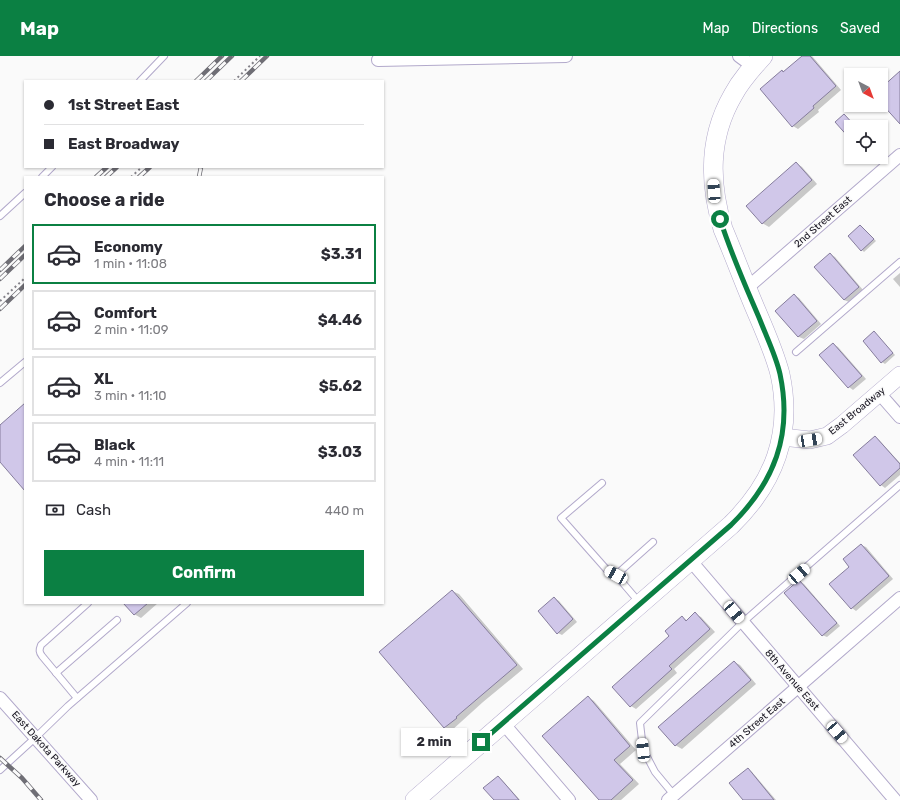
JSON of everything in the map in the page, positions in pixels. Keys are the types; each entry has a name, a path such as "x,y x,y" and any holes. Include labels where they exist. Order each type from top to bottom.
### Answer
{"main road":[{"path":"415,800 731,525 753,501 764,486 772,469 782,437 783,404 780,374 771,346 723,229 717,209 712,172 719,123 752,60"},
{"name":"East Broadway","path":"782,437 810,440 827,436 900,375"}],"street":[{"path":"378,60 566,56"},
{"name":"2nd Street East","path":"747,288 900,155"},
{"path":"879,393 900,417"},
{"name":"8th Avenue East","path":"690,560 742,623 895,800"},
{"name":"4th Street East","path":"671,797 900,598"},
{"name":"East Dakota Parkway","path":"0,698 91,800"},
{"path":"503,723 569,800"}],"lane":[{"path":"141,80 164,56"},
{"path":"43,176 51,168"},
{"path":"0,216 24,194"},
{"path":"796,352 900,262"},
{"path":"0,383 24,363"},
{"path":"602,483 561,518 607,570 616,575 640,603"},
{"path":"671,797 643,750 640,723 742,623 900,485"},
{"path":"616,575 653,542"},
{"path":"77,698 40,653 41,645 87,604"},
{"path":"0,770 77,698 186,604"},
{"path":"56,673 117,620"}],"path":[{"path":"235,80 260,56"},
{"path":"132,176 141,168"},
{"path":"0,301 24,279"}],"building":[{"path":"802,56 810,56 836,86 792,127 760,89 782,70 783,72"},
{"path":"900,71 900,124 888,111 888,82"},
{"path":"844,114 850,120 844,120 844,132 835,122"},
{"path":"796,162 812,180 762,224 746,206"},
{"path":"860,225 874,239 861,251 848,236"},
{"path":"830,253 859,287 844,300 814,267"},
{"path":"794,294 817,321 798,337 775,311"},
{"path":"874,331 893,353 881,363 863,341"},
{"path":"833,343 862,376 848,388 819,355"},
{"path":"24,404 24,490 0,462 0,425"},
{"path":"875,436 900,464 900,468 880,486 853,455"},
{"path":"861,544 889,576 851,609 829,584 849,567 843,559"},
{"path":"799,580 837,623 822,636 784,593"},
{"path":"452,590 517,665 444,728 379,652"},
{"path":"554,597 573,619 557,634 538,611"},
{"path":"124,604 147,604 134,615"},
{"path":"695,612 710,629 669,666 672,669 630,707 612,687 669,636 665,631 682,616 686,621"},
{"path":"734,661 751,680 675,746 658,727"},
{"path":"588,696 630,746 614,760 633,780 611,800 599,800 542,736"},
{"path":"748,768 774,800 743,800 729,783"},
{"path":"498,776 519,800 494,800 483,788"}],"railway":[{"path":"197,80 222,56"},
{"path":"207,80 232,56"},
{"path":"242,80 267,56"},
{"path":"97,176 106,168"},
{"path":"107,176 116,168"},
{"path":"140,176 149,168"},
{"path":"199,176 201,168"},
{"path":"0,270 24,247"},
{"path":"0,279 24,256"},
{"path":"0,309 24,286"},
{"path":"0,758 22,778 41,800"}],"route":[{"path":"481,742 731,525 753,501 764,486 772,469 782,437 783,404 780,374 771,346 720,219"}]}
